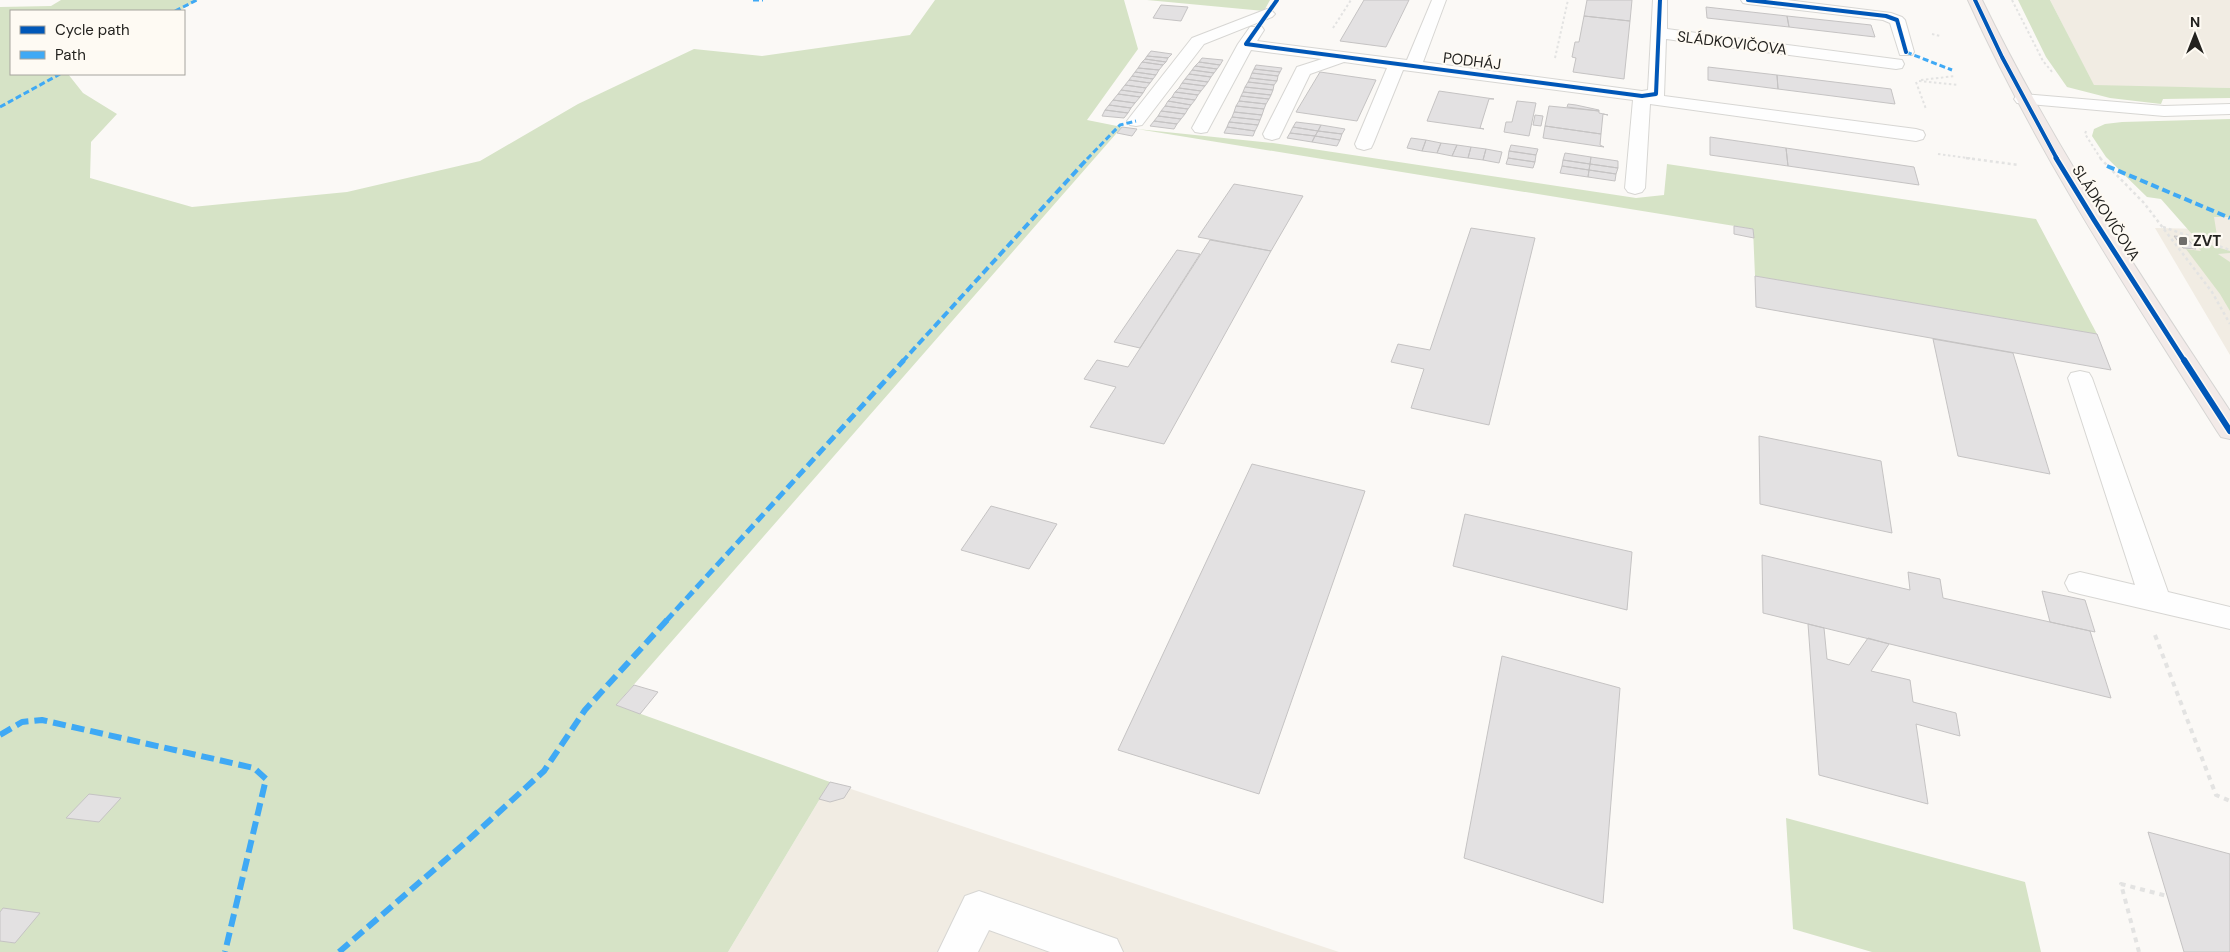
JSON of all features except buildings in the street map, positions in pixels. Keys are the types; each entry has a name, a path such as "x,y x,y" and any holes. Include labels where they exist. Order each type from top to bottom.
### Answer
{"main road":[{"name":"SLÁDKOVIČOVA","path":"1975,0 1999,54 2065,173 2230,431"}],"street":[{"name":"PODHÁJ","path":"1405,65 1439,0"},
{"path":"1642,97 1656,94 1660,0"},
{"name":"SLÁDKOVIČOVA","path":"1658,33 1901,58 1897,20 1886,16 1748,0"},
{"path":"1201,128 1246,44 1272,7"},
{"path":"1136,121 1198,41 1272,7"},
{"name":"PODHÁJ","path":"1246,44 1405,65 1506,86 1550,84 1642,97"},
{"path":"1272,134 1303,71 1344,57"},
{"path":"1364,144 1405,65"},
{"path":"1642,97 1916,135"},
{"path":"1635,188 1642,97"},
{"path":"2023,99 2164,111 2230,109"},
{"path":"2080,378 2148,599"},
{"path":"2080,583 2148,599 2228,622"},
{"path":"958,952 978,909 1103,952"}],"path":[{"path":"1550,84 1568,0"},
{"path":"2012,0 2043,61 2074,103 2088,126 2085,134 2101,159 2144,203 2212,292 2230,324"},
{"path":"1915,80 1954,76"},
{"path":"1915,80 1958,85"},
{"path":"1915,80 1928,113"},
{"path":"1941,146 1945,155"},
{"path":"2162,227 2230,250"},
{"path":"2148,599 2216,795 2230,800"},
{"path":"2140,952 2122,884 2167,896"}],"shaded area":[{"path":"2050,0 2230,0 2230,88 2094,86"},
{"name":"ZVT","path":"2230,213 2230,355 2155,228 2207,229 2204,214"},
{"path":"830,782 1339,952 728,952"}],"green space":[{"path":"61,0 198,0 181,10 10,10 10,75 69,75 83,93 117,114 91,142 90,178 192,207 347,192 480,161 578,104 694,49 762,56 910,35 935,0 1124,0 1138,49 1087,120 1122,127 616,705 830,782 728,952 0,952 0,7 51,6"},
{"path":"1147,0 1270,0 1264,11"},
{"path":"2018,0 2050,0 2094,85 2230,88 2230,98 2163,99 2161,104 2110,98 2067,87 2046,57"},
{"path":"2230,119 2230,217 2214,217 2218,242 2191,233 2161,199 2147,197 2106,157 2092,136 2094,129 2105,124"},
{"path":"1137,129 1273,143 1636,198 1664,195 1667,164 2036,219 2097,334 1755,276 1753,229"},
{"path":"2191,239 2230,251 2230,253 2218,254 2230,262 2230,311 2220,294 2186,249 2201,251"},
{"path":"1786,818 2025,882 2041,952 1872,952 1793,929"}],"marked path":[{"path":"177,10 197,0"},
{"path":"753,0 763,0"},
{"path":"1906,52 1952,70"},
{"path":"0,107 58,75"},
{"path":"339,952 465,843 544,771 585,710 1111,133 1120,125 1136,121"},
{"path":"2107,166 2230,218"},
{"path":"0,735 22,722 42,720 254,768 266,779 225,952"}],"cycle path":[{"path":"1277,0 1246,44 1642,96 1656,94 1660,0"},
{"path":"1748,0 1886,16 1897,20 1906,52"},
{"path":"1975,0 2030,112 2061,166 2127,273 2230,431"}],"place":[{"name":"ZVT","path":"2183,241"}]}
